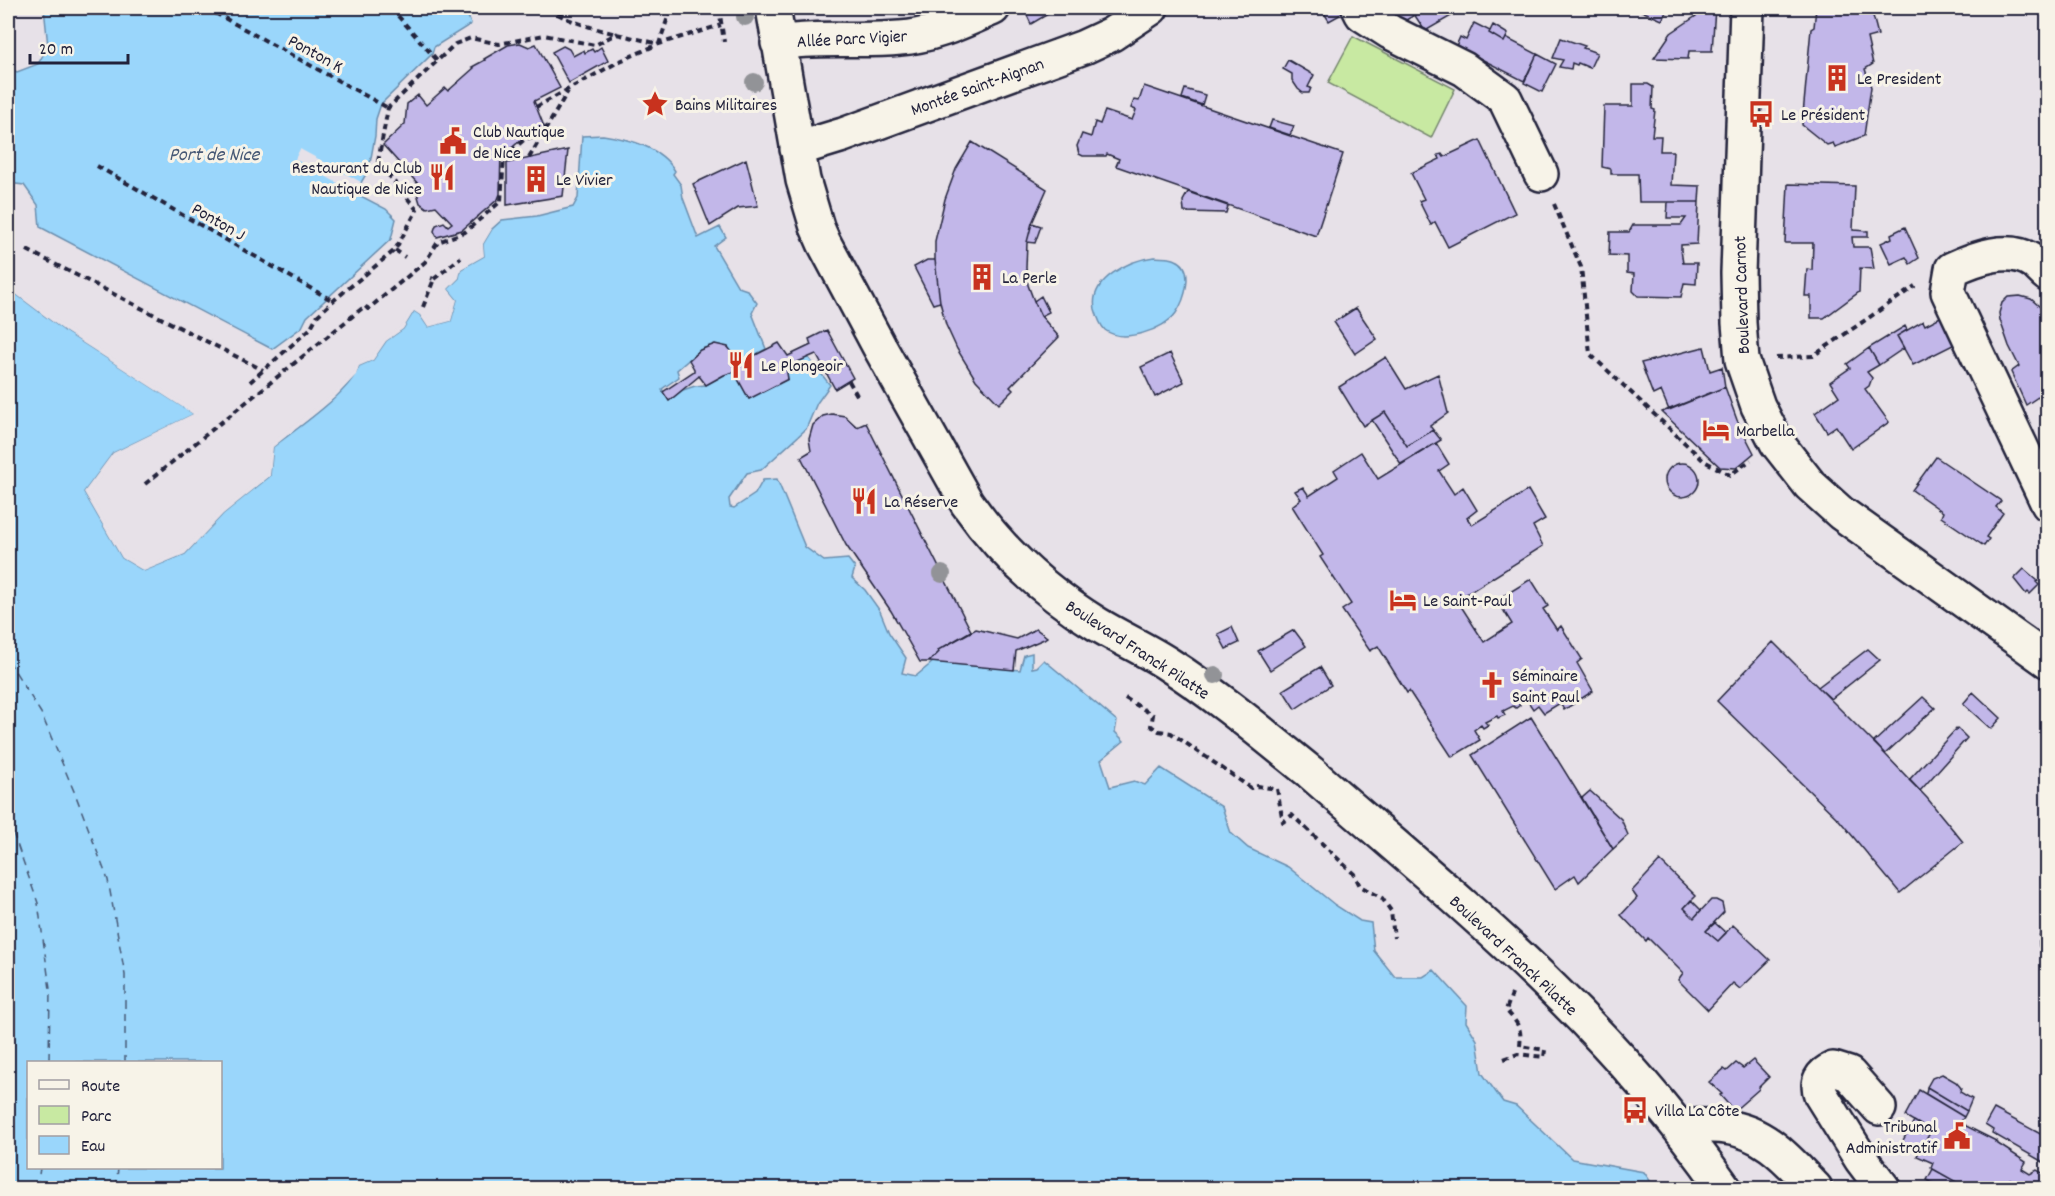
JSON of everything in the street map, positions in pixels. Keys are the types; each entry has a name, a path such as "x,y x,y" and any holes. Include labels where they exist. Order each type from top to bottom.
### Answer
{"street":[{"name":"Boulevard Franck Pilatte","path":"772,8 797,148 812,211 824,243 968,503 1004,551 1036,582 1096,624 1179,672 1310,772 1553,988 1678,1126 1724,1188"},
{"name":"Allée Parc Vigier","path":"778,43 803,39 902,38 951,27 993,8"},
{"name":"Montée Saint-Aignan","path":"797,148 843,135 1084,46 1112,34 1150,8"},
{"path":"1359,8 1362,14 1390,32 1464,69 1505,99 1541,174"},
{"name":"Boulevard Carnot","path":"1747,8 1738,323 1742,360 1758,406 1777,443 1810,485 1841,513 2048,662"},
{"path":"2048,275 2033,261 2008,253 1977,258 1952,269 1948,292 2048,504"},
{"path":"1879,1108 1849,1074 1833,1069 1820,1078 1818,1086 1821,1095 1861,1159 1883,1188"},
{"path":"1678,1126 1726,1126 1751,1134 1775,1146 1815,1188"}],"path":[{"name":"Ponton K","path":"206,8 388,108"},
{"path":"391,8 437,60"},
{"path":"549,8 568,19 659,44"},
{"path":"659,44 671,8"},
{"path":"719,8 724,42"},
{"path":"536,107 620,61 659,44 721,25"},
{"path":"250,382 310,329 317,316 333,301 395,250 417,210 378,162 388,108 437,60 455,44 471,38 499,44 544,35 595,45 618,33"},
{"path":"529,159 568,91"},
{"path":"145,484 365,306 368,309 425,262 438,242 465,232 501,201 504,157 525,139 544,133"},
{"name":"Ponton J","path":"97,166 333,301"},
{"path":"1541,174 1581,267 1590,354 1704,461 1730,475 1777,443"},
{"path":"27,250 263,370"},
{"path":"395,250 405,257"},
{"path":"423,307 433,278 461,257"},
{"path":"1742,360 1813,356 1929,276 1952,269"},
{"path":"849,381 858,397"},
{"path":"1125,698 1154,715 1151,726 1171,733 1251,788 1258,786"},
{"path":"1277,789 1283,822 1292,815 1354,874 1360,886 1382,898 1391,911 1394,938"},
{"path":"2048,922 2042,931 2040,952 2048,967"},
{"path":"1504,1059 1518,1054 1544,1057 1545,1050 1520,1046 1519,1025 1506,1010"}],"green space":[{"path":"1353,36 1455,89 1431,138 1328,83"}],"water":[{"name":"Port de Nice","path":"44,8 465,8 471,24 434,47 432,54 381,104 376,119 369,169 355,193 386,209 396,219 391,239 307,317 302,327 272,349 40,227 38,205 24,185 8,183 8,68 17,72 38,64 48,46"},
{"path":"603,135 634,142 653,150 662,156 675,171 673,174 681,185 683,198 698,238 720,227 726,237 714,246 738,287 747,290 757,303 752,313 766,349 740,363 715,344 700,350 677,370 679,377 662,389 669,401 683,390 706,385 734,372 749,399 788,379 786,367 808,357 830,385 817,403 806,429 761,470 747,473 729,499 730,507 734,508 755,494 763,480 777,479 805,547 824,561 848,559 855,568 852,578 865,590 880,611 889,633 906,658 902,673 916,676 933,662 1020,670 1024,655 1032,653 1032,668 1037,667 1044,660 1117,721 1115,732 1124,741 1101,760 1110,787 1134,781 1145,785 1161,768 1222,807 1231,833 1248,848 1288,867 1335,905 1360,921 1371,923 1374,951 1395,977 1423,977 1434,970 1467,1006 1466,1022 1477,1040 1482,1073 1503,1102 1516,1106 1572,1159 1644,1172 1655,1188 8,1188 8,288 66,332 194,414 113,453 84,492 122,558 144,571 185,554 223,514 270,476 273,447 334,398 354,376 359,366 373,360 386,341 403,329 414,311 420,315 428,327 451,321 457,300 448,289 459,278 461,269 484,256 483,244 492,229 502,220 537,216 573,207 578,198 582,136"},
{"path":"1154,257 1176,260 1186,270 1185,293 1176,313 1162,325 1143,333 1122,336 1105,330 1095,309 1098,289 1105,280 1123,267"}],"pier":[{"path":"300,149 361,182 355,193 295,159"},
{"path":"488,229 492,229 483,244 484,256 461,269 459,278 448,289 457,300 451,321 428,327 420,315 414,311 403,329 386,341 373,360 359,366 356,375 335,397 273,447 270,476 223,514 185,554 144,571 122,558 84,492 113,453 193,414 66,332 8,288 8,285 67,329 197,413 115,456 88,493 124,556 144,568 183,551 221,512 268,474 270,445 333,395 354,373 357,363 371,358 384,339 401,327 412,308 422,313 429,323 449,319 453,301 445,287 456,277 459,267 481,254 480,243"}],"building":[{"path":"1044,8 1048,14 1031,24 1025,11"},
{"path":"1321,8 1348,8 1347,11 1329,21"},
{"path":"1396,8 1408,8 1413,16 1406,20 1389,12"},
{"path":"1410,8 1465,8 1427,30 1423,28"},
{"path":"1635,8 1668,8 1662,20"},
{"path":"1708,8 1715,8 1712,51 1689,51 1688,59 1654,58 1671,33"},
{"name":"Le President","path":"1816,8 1878,9 1872,12 1878,35 1867,38 1873,64 1865,69 1871,87 1864,136 1835,147 1833,143 1827,145 1802,125 1811,29 1814,27"},
{"path":"1474,23 1490,31 1489,33 1504,42 1506,38 1537,54 1524,81 1456,46 1460,37 1466,40"},
{"path":"1493,25 1508,34 1504,42 1489,33"},
{"path":"1561,38 1585,46 1583,48 1597,53 1590,68 1578,63 1577,65 1572,63 1571,69 1559,67 1563,60 1553,58"},
{"name":"Club Nautique de Nice","path":"520,43 529,47 536,44 560,88 534,101 545,129 523,138 506,153 501,150 498,199 462,230 437,237 434,231 436,225 444,222 448,226 452,223 436,206 427,208 420,203 417,193 419,185 383,145 405,124 407,104 418,95 426,105 445,88 448,91 474,68 472,67 484,59 508,45"},
{"path":"563,46 569,49 573,56 584,50 585,53 592,49 594,52 601,47 608,61 569,83 552,52"},
{"path":"1537,54 1556,64 1542,92 1524,83"},
{"path":"1288,60 1314,75 1308,87 1311,88 1309,93 1303,93 1298,89 1292,80 1292,74 1283,69"},
{"path":"1633,84 1648,84 1653,87 1652,109 1655,110 1652,136 1661,136 1660,151 1673,151 1671,185 1700,186 1699,202 1639,202 1638,174 1611,174 1611,169 1602,167 1604,106 1633,106"},
{"path":"1144,86 1343,154 1316,236 1116,166 1119,159 1107,154 1106,156 1083,156 1079,154 1077,146 1082,134 1091,137 1095,122 1100,124 1105,111 1132,120 1136,110 1131,108 1134,100 1139,101"},
{"path":"1185,89 1205,95 1202,105 1182,98"},
{"path":"1272,120 1294,126 1290,135 1269,128"},
{"path":"1480,140 1515,213 1448,247 1435,222 1431,225 1419,201 1424,199 1411,173 1440,159 1438,155 1442,154 1444,157"},
{"name":"La Perle","path":"972,142 1047,189 1032,223 1027,242 1026,268 1028,285 1041,316 1059,337 1010,387 1013,390 999,404 976,380 957,349 946,325 940,302 935,260 935,241 945,199 956,169"},
{"name":"Le Vivier","path":"568,150 563,196 507,205 507,163"},
{"path":"746,159 758,206 738,208 710,226 693,184"},
{"path":"1788,184 1855,186 1853,230 1868,231 1868,237 1852,237 1853,247 1870,247 1874,269 1860,268 1859,292 1824,318 1811,318 1811,296 1805,296 1807,269 1812,270 1813,243 1785,243"},
{"path":"1188,192 1228,206 1226,213 1184,212 1183,201"},
{"path":"1668,202 1699,202 1697,244 1681,245 1683,263 1697,263 1696,284 1684,283 1681,297 1638,296 1633,291 1634,274 1627,273 1627,256 1609,255 1610,232 1629,232 1633,225 1681,225 1686,218 1667,218"},
{"path":"1032,223 1041,226 1035,243 1027,242"},
{"path":"1905,227 1919,258 1910,264 1906,257 1891,264 1881,243 1892,238 1891,234"},
{"path":"927,260 935,260 940,302 933,304 914,267"},
{"path":"1041,296 1049,312 1041,316 1034,301"},
{"path":"2020,296 2031,299 2048,314 2048,409 2038,397 2026,405 2011,372 2019,366 2009,346 1999,313 2002,303 2008,297"},
{"path":"1356,308 1377,339 1355,354 1334,322"},
{"path":"1948,313 1961,341 1913,365 1897,336 1923,321 1925,325"},
{"path":"1905,326 1907,330 1897,336 1904,348 1879,365 1869,348"},
{"name":"Le Plongeoir","path":"827,330 853,378 835,389 816,354 786,367 788,379 749,399 734,372 706,385 699,376 669,401 663,392 694,371 689,360 700,350 715,344 728,347 740,363 779,343 788,356 811,345 809,339"},
{"path":"1704,347 1710,371 1722,367 1725,387 1669,410 1661,391 1653,395 1641,363"},
{"path":"1869,348 1879,365 1867,372 1872,378 1865,389 1889,422 1851,449 1836,426 1827,432 1815,413 1839,396 1830,382 1850,368 1847,364"},
{"path":"1170,353 1184,382 1155,397 1141,367"},
{"path":"1386,357 1406,389 1438,374 1448,413 1430,426 1433,430 1407,446 1385,412 1363,426 1339,387"},
{"path":"1725,387 1737,420 1754,453 1736,468 1720,467 1662,412"},
{"path":"1385,412 1407,446 1433,430 1441,440 1401,464 1372,420"},
{"name":"La Réserve","path":"832,414 845,416 857,427 866,423 971,631 938,650 939,652 929,662 920,662 891,611 846,545 801,457 811,451 809,439 813,425 823,416"},
{"name":"Le Saint-Paul","path":"1436,443 1449,464 1439,471 1454,494 1463,487 1477,510 1467,518 1472,525 1528,490 1545,519 1533,526 1543,546 1457,600 1484,642 1512,624 1497,600 1531,579 1548,606 1543,609 1557,630 1561,626 1582,659 1577,663 1593,691 1564,710 1560,703 1544,713 1538,705 1533,709 1525,697 1517,702 1520,705 1516,708 1513,706 1503,711 1505,715 1498,718 1497,716 1485,722 1488,725 1483,728 1481,725 1474,730 1480,740 1452,757 1409,691 1407,693 1378,646 1370,651 1342,610 1351,604 1320,557 1323,555 1292,506 1301,499 1295,491 1303,487 1309,496 1338,477 1334,470 1361,452 1378,479"},
{"path":"1936,457 2001,501 1996,507 2003,513 1986,537 1989,539 1984,546 1941,517 1943,512 1912,490"},
{"path":"1682,463 1694,468 1699,480 1694,492 1682,497 1670,492 1665,480 1670,468"},
{"path":"2024,569 2038,581 2036,582 2039,585 2030,594 2028,592 2026,594 2014,579"},
{"path":"1232,627 1239,643 1226,649 1218,634"},
{"path":"976,629 1017,639 1036,629 1047,637 1016,651 1014,670 929,662 939,652 938,650"},
{"path":"1294,630 1306,646 1270,670 1258,651"},
{"path":"1773,642 1927,798 1963,842 1900,893 1840,821 1717,701"},
{"path":"1868,649 1880,660 1831,699 1818,687"},
{"path":"1320,667 1331,685 1295,709 1283,690"},
{"path":"1973,692 2001,718 1991,729 1963,704"},
{"path":"1923,697 1935,708 1885,754 1874,742"},
{"path":"1531,717 1613,849 1579,882 1575,875 1555,889 1472,755"},
{"path":"1957,728 1967,738 1920,791 1909,780"},
{"path":"1590,791 1621,819 1628,835 1613,849 1582,798"},
{"path":"1660,861 1696,896 1684,908 1694,918 1711,900 1722,903 1724,912 1706,931 1718,941 1733,925 1770,960 1740,989 1733,983 1708,1010 1678,980 1683,973 1648,938 1646,941 1621,915 1637,898 1632,891"},
{"path":"1691,900 1701,910 1694,918 1684,908"},
{"path":"1715,923 1726,933 1718,941 1706,931"},
{"path":"1753,1060 1769,1077 1734,1111 1720,1095 1722,1094 1709,1082 1724,1069 1727,1071 1736,1063 1743,1068"},
{"path":"1942,1074 1956,1082 1961,1088 1960,1092 1972,1099 1967,1111 1927,1087 1932,1078"},
{"path":"1927,1087 1967,1111 1964,1117 1926,1094"},
{"name":"Tribunal Administratif","path":"1919,1090 1964,1117 1960,1123 1996,1141 2026,1162 2022,1169 2030,1174 2037,1170 2048,1176 2048,1188 2023,1188 2023,1185 2010,1179 2005,1188 1980,1188 1971,1183 1967,1188 1931,1168 1933,1163 1917,1156 1931,1131 1905,1116"},
{"path":"1994,1109 2048,1138 2048,1154 2043,1162 1992,1133 1993,1130 1985,1125"},
{"path":"1914,1121 1931,1131 1919,1152 1902,1142"},
{"path":"1933,1169 1967,1188 1942,1188 1927,1180"}],"ferry route":[{"path":"8,660 41,713 108,880 125,975 125,1061"},
{"path":"8,819 38,903 50,989 49,1061"},
{"path":"37,1188 40,1169"},
{"path":"116,1188 118,1169"}],"place":[{"name":"Le President","path":"1837,78"},
{"name":"Bains Militaires","path":"655,104"},
{"name":"Le Président","path":"1761,114"},
{"name":"Club Nautique de Nice","path":"453,141"},
{"name":"Restaurant du Club Nautique de Nice","path":"442,177"},
{"name":"Le Vivier","path":"536,179"},
{"name":"La Perle","path":"982,277"},
{"name":"Le Plongeoir","path":"741,365"},
{"name":"Marbella","path":"1716,430"},
{"name":"La Réserve","path":"864,501"},
{"name":"Le Saint-Paul","path":"1403,600"},
{"name":"Séminaire Saint Paul","path":"1492,685"},
{"name":"Villa La Côte","path":"1635,1110"},
{"name":"Tribunal Administratif","path":"1957,1136"}]}
